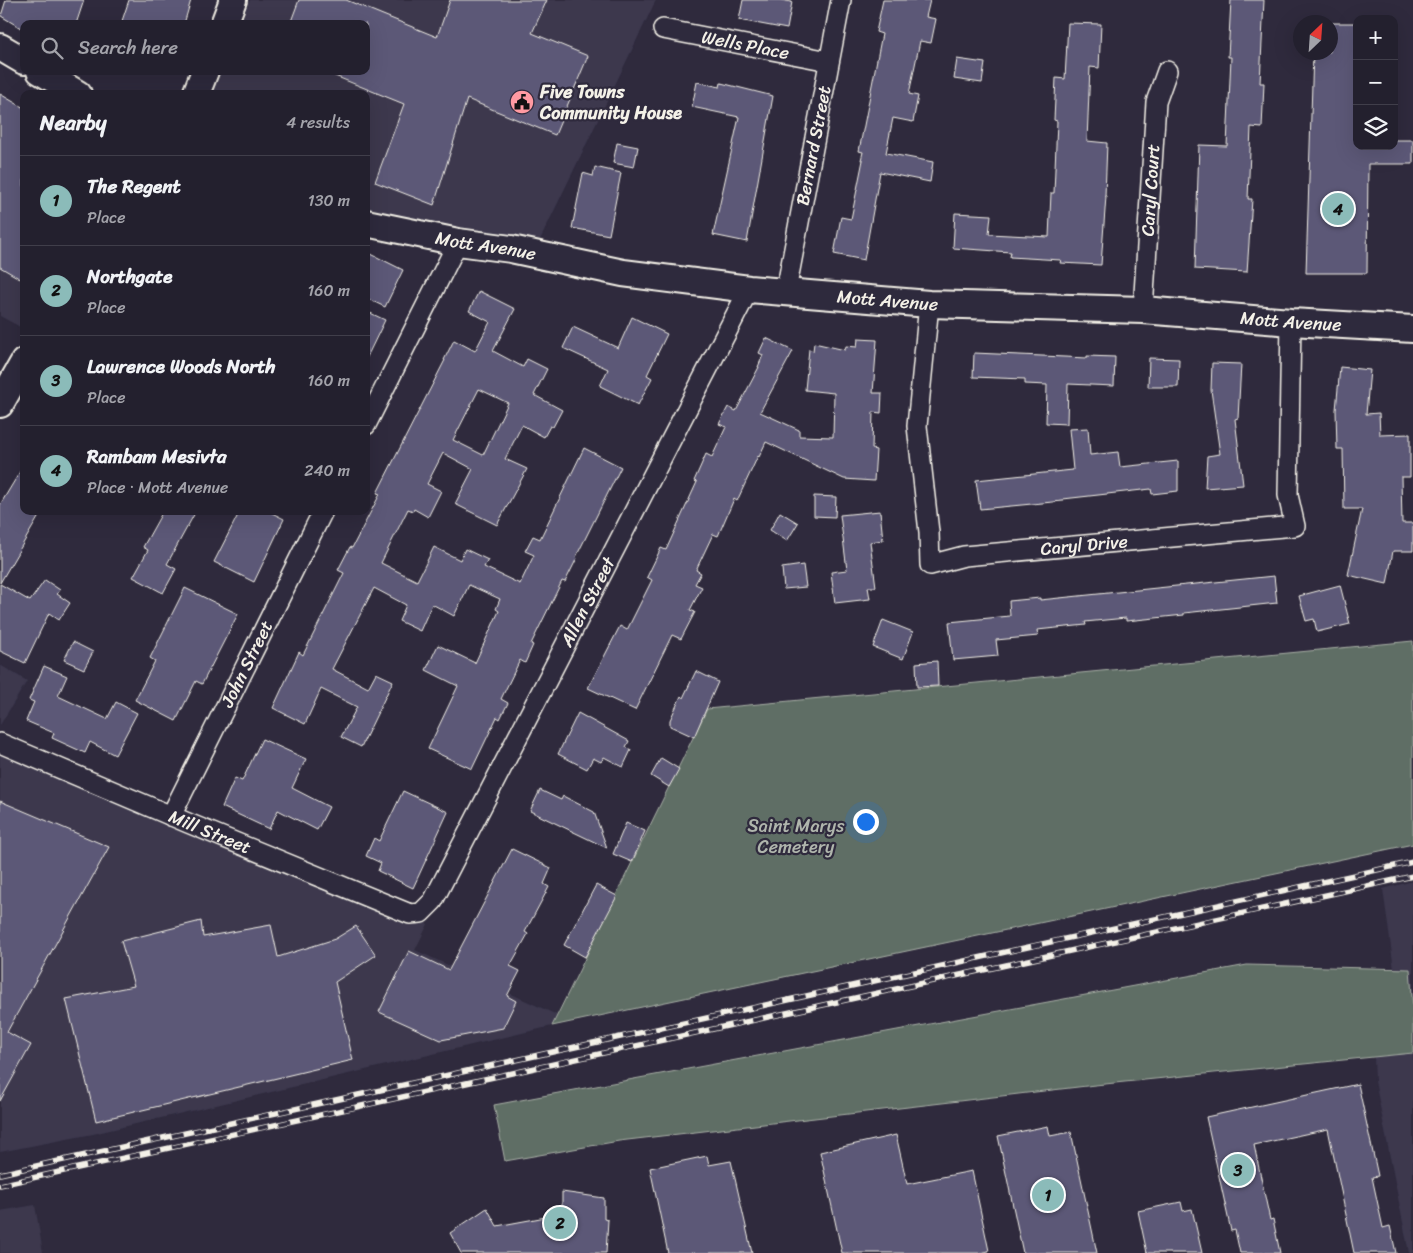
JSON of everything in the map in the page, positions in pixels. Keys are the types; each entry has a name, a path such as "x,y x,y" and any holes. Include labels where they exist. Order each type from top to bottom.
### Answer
{"street":[{"path":"226,20 233,0"},
{"name":"Bernard Street","path":"786,291 841,0"},
{"name":"Wells Place","path":"663,29 829,61"},
{"path":"0,47 20,59"},
{"name":"Caryl Court","path":"1143,310 1156,102 1168,71"},
{"path":"47,75 71,90"},
{"path":"198,90 203,75"},
{"name":"Mott Avenue","path":"370,224 458,242 511,249 623,273 749,289 929,304 1143,310 1291,322 1413,329"},
{"path":"370,417 458,242"},
{"name":"Allen Street","path":"421,913 433,901 749,289"},
{"name":"Caryl Drive","path":"929,304 917,426 929,532 930,565 964,556 1295,526 1288,494 1291,322"},
{"path":"0,404 20,369"},
{"name":"John Street","path":"171,816 321,515"},
{"name":"Mill Street","path":"0,743 171,816 410,914 421,913"}],"shaded area":[{"path":"250,0 656,0 538,244 370,212 370,90 214,90 219,75 370,75 370,20 242,20"},
{"path":"20,126 20,327 0,316 0,173"},
{"path":"0,665 27,681 0,725"},
{"path":"0,741 428,924 415,950 557,1015 552,1026 93,1134 0,1152"},
{"path":"1413,881 1413,1009 1410,969 1394,969 1383,889"},
{"path":"1413,1053 1413,1253 1409,1253 1375,1081 1374,1057"},
{"path":"35,1205 43,1253 0,1253 0,1211"}],"green space":[{"name":"Saint Marys Cemetery","path":"1413,641 1413,844 552,1026 707,709"},
{"path":"1247,965 1410,969 1413,1009 1413,1053 1095,1085 619,1141 505,1161 494,1105"}],"building":[{"path":"6,0 84,0 77,20 20,20 20,28 1,16"},
{"path":"129,0 191,0 185,20 122,20"},
{"name":"Five Towns Community House","path":"299,0 346,0 437,37 450,0 547,0 532,33 588,56 555,135 467,99 434,205 375,182 404,104 332,75 370,75 370,20 292,20"},
{"path":"743,0 780,0 792,2 787,29 739,20"},
{"path":"883,0 930,0 926,17 936,19 931,43 920,41 909,94 918,96 913,122 893,118 886,153 933,162 930,182 880,172 864,260 834,254 841,217 851,219 863,160 861,160 863,152 859,151 882,34 876,32"},
{"path":"1231,0 1264,0 1260,83 1264,83 1262,128 1251,127 1248,199 1252,199 1247,272 1195,269 1199,145 1227,146 1231,57 1228,57"},
{"path":"1068,23 1101,24 1099,68 1090,67 1087,141 1107,143 1106,196 1101,265 1060,263 1061,260 1010,257 1011,252 953,248 955,213 991,215 989,234 1049,237 1051,193 1054,193 1057,121 1054,120 1056,78 1065,79"},
{"path":"1338,23 1353,23 1353,150 1398,150 1398,140 1413,140 1413,164 1368,164 1367,273 1306,273 1313,60 1338,60"},
{"path":"957,59 985,63 982,83 954,79"},
{"path":"697,82 720,87 721,83 773,96 747,242 713,235 739,117 692,107"},
{"path":"0,94 20,106 20,279 0,267"},
{"path":"617,143 638,147 634,167 613,163"},
{"path":"595,167 621,173 609,235 572,228 583,173 593,176"},
{"path":"371,254 403,270 385,307 370,300"},
{"path":"479,291 515,309 493,351 523,367 527,359 547,369 534,395 562,410 553,427 550,426 544,437 522,425 505,459 527,469 497,525 455,504 473,469 443,453 427,484 441,491 428,517 414,509 413,511 408,509 381,563 417,581 434,547 460,560 465,549 488,560 484,567 520,584 534,555 525,551 533,536 540,539 584,448 621,467 565,582 562,581 531,644 533,645 525,663 520,660 501,699 508,703 500,719 497,717 472,769 428,749 458,686 426,670 438,645 475,663 499,611 496,609 500,599 469,585 454,616 432,604 420,631 399,621 406,605 374,588 332,669 368,688 376,673 393,681 361,747 341,737 357,707 321,689 305,724 273,708 299,652 303,655 344,573 338,570 370,515 380,494 377,493 454,340 475,351 490,322 469,311","holes":["479,389 508,403 483,455 453,440"]},
{"path":"370,313 385,320 370,351"},
{"path":"632,317 667,334 647,375 652,378 638,405 600,386 608,369 563,348 573,327 618,348"},
{"path":"766,338 793,351 760,412 799,430 799,436 833,437 834,393 805,390 809,349 813,351 814,343 845,350 846,346 857,347 858,339 877,340 873,393 882,393 881,413 873,412 872,449 876,450 874,481 844,479 766,442 737,501 734,499 718,536 713,534 696,570 701,573 695,584 702,587 690,610 695,612 681,639 672,635 635,710 588,688 620,626 627,630 652,580 647,577 661,548 666,550 697,482 694,481 706,454 712,457 726,427 719,424 728,407 736,411 759,367 763,355 759,353"},
{"path":"974,353 1087,358 1087,356 1115,357 1114,386 1068,384 1067,424 1046,423 1047,385 1025,384 1025,379 973,377"},
{"path":"1149,358 1179,359 1178,387 1148,387"},
{"path":"1212,363 1241,364 1238,418 1235,419 1243,485 1205,488 1207,456 1220,454 1211,390"},
{"path":"1340,367 1370,370 1366,414 1379,413 1380,435 1410,434 1410,477 1401,477 1402,523 1413,523 1413,551 1393,551 1387,584 1348,575 1362,509 1344,509 1343,449 1337,449 1336,410"},
{"path":"1088,428 1090,455 1118,452 1120,467 1178,461 1178,491 1152,494 1151,489 1063,499 1063,501 980,509 976,480 1073,470 1069,429"},
{"path":"20,472 20,515 40,515 0,583 0,505"},
{"path":"814,496 836,497 835,517 814,516"},
{"path":"880,511 883,540 870,542 876,587 868,587 870,599 835,603 831,572 847,570 840,515"},
{"path":"780,512 798,523 787,541 770,530"},
{"path":"161,515 194,515 167,564 176,569 163,593 133,577 148,550 143,547"},
{"path":"238,515 276,515 284,519 254,582 214,562"},
{"path":"803,565 806,587 784,589 782,568"},
{"path":"1274,576 1277,603 1126,621 1126,618 1085,622 1086,625 1037,630 1038,636 996,640 998,656 953,660 949,622 1010,616 1009,601 1040,598 1040,600"},
{"path":"45,580 60,590 57,594 70,603 59,620 49,613 25,663 0,651 0,584 30,601"},
{"path":"1340,585 1350,624 1317,632 1314,619 1306,621 1299,596"},
{"path":"185,588 238,614 202,684 196,681 176,721 135,700 155,661 150,658"},
{"path":"883,620 913,632 903,659 873,647"},
{"path":"73,642 93,652 84,669 64,660"},
{"path":"937,661 938,686 917,687 916,663"},
{"path":"44,666 67,676 58,696 107,719 116,702 137,713 115,755 90,742 85,753 52,738 54,733 26,721 34,702 29,700"},
{"path":"696,671 718,682 694,737 670,726 670,720 681,696 683,698"},
{"path":"578,713 629,741 626,747 631,750 623,767 604,757 601,762 593,758 587,769 558,754"},
{"path":"262,739 306,759 292,788 329,807 317,830 278,810 269,829 222,807 235,778 242,781"},
{"path":"661,758 679,769 669,787 651,776"},
{"path":"540,790 561,800 563,796 594,812 607,848 530,811"},
{"path":"403,791 448,812 413,888 378,871 381,863 366,856 374,838 379,841"},
{"path":"0,801 109,847 7,1032 31,1045 0,1101"},
{"path":"626,823 645,831 632,862 613,854"},
{"path":"512,849 551,868 544,884 549,887 525,932 528,934 510,966 520,971 507,996 516,1001 503,1028 441,1040 379,1012 409,951 449,970"},
{"path":"596,885 617,896 585,957 564,945"},
{"path":"201,921 203,937 271,925 278,957 335,939 356,926 376,955 335,982 353,1060 96,1121 66,999 134,986 121,941"},
{"path":"1358,1084 1378,1176 1372,1177 1383,1228 1390,1226 1396,1253 1354,1253 1328,1129 1254,1145 1270,1220 1273,1219 1280,1253 1240,1253 1235,1230 1231,1231 1206,1117"},
{"path":"1048,1126 1050,1136 1071,1132 1097,1253 1023,1253 998,1136"},
{"path":"896,1135 907,1184 972,1171 989,1251 979,1253 842,1253 820,1152"},
{"path":"707,1156 709,1165 731,1161 752,1253 668,1253 650,1168"},
{"path":"562,1192 604,1198 604,1219 608,1220 606,1253 461,1253 450,1233 487,1208 497,1226 562,1214"},
{"path":"1181,1202 1183,1211 1192,1209 1202,1253 1147,1253 1138,1211"}],"railway":[{"path":"0,1174 1413,862"},
{"path":"0,1185 1413,876"}],"place":[{"name":"Five Towns Community House","path":"522,102"},
{"name":"Rambam Mesivta","path":"1338,209"},
{"name":"Lawrence Woods North","path":"1238,1170"},
{"name":"The Regent","path":"1048,1195"},
{"name":"Northgate","path":"560,1223"}]}
